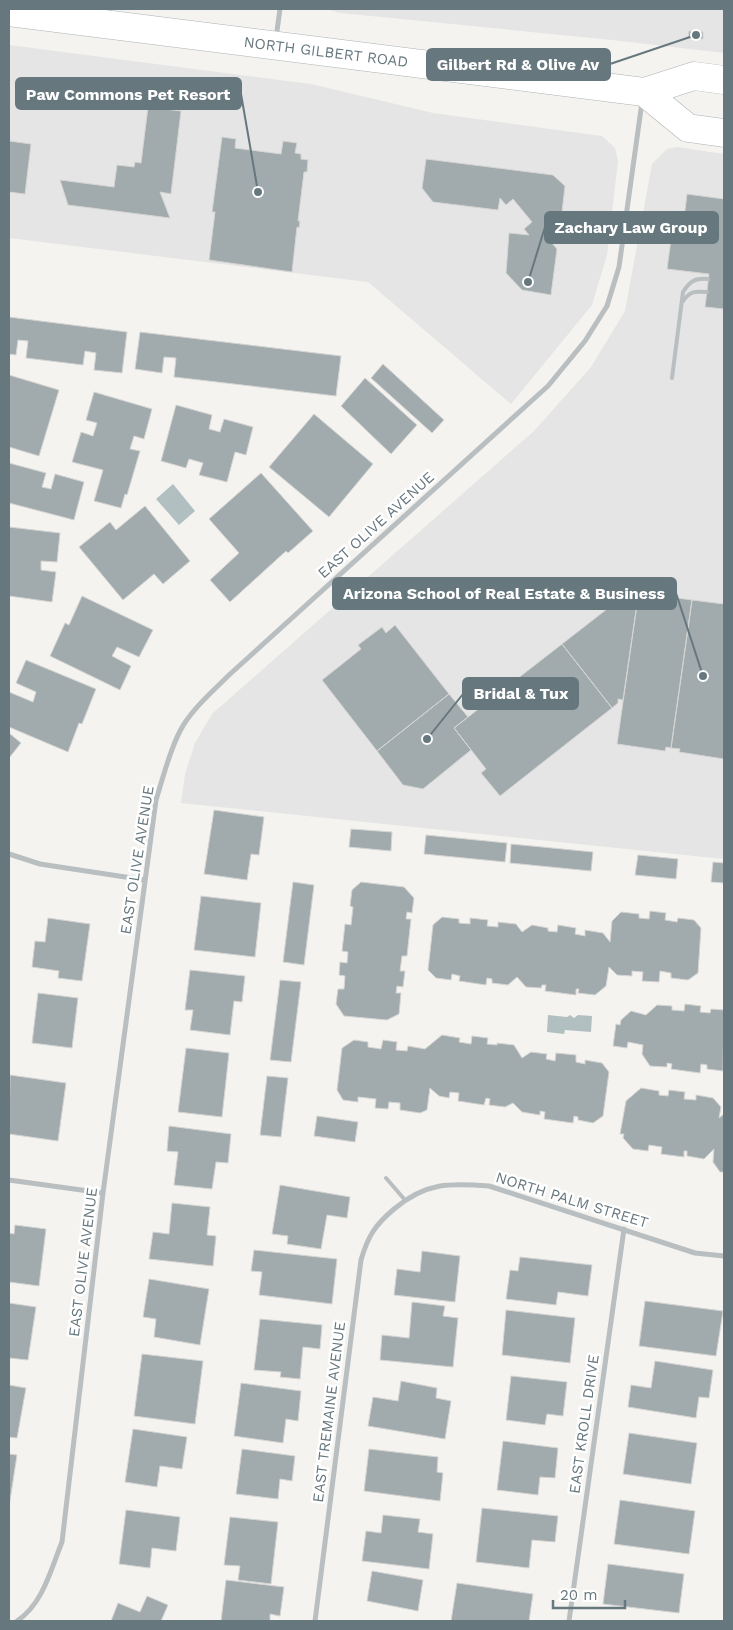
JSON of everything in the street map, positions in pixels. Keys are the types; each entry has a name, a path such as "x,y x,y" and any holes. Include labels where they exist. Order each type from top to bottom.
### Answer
{"main road":[{"name":"NORTH GILBERT ROAD","path":"9,12 123,22 276,46 644,92 694,76 724,80"},
{"path":"644,92 688,128 724,133"}],"street":[{"path":"276,46 280,9"},
{"name":"EAST OLIVE AVENUE","path":"17,1621 26,1615 42,1591 62,1542 103,1193 156,800 180,730 201,703 235,669 548,386 585,341 607,306 619,267 644,92"},
{"path":"9,854 40,864 145,880"},
{"path":"9,1180 103,1193"},
{"name":"NORTH PALM STREET","path":"388,1214 411,1195 427,1189 444,1185 464,1184 490,1186 695,1253 724,1256"},
{"name":"EAST TREMAINE AVENUE","path":"315,1621 362,1260 366,1242 377,1224 388,1214"},
{"name":"EAST KROLL DRIVE","path":"569,1621 624,1229"}],"lane":[{"path":"672,378 683,292 689,283 698,278 708,279"},
{"path":"681,303 688,293 694,291 707,292"},
{"path":"386,1178 405,1200"}],"shaded area":[{"path":"326,9 724,9 724,53 341,13"},
{"path":"9,45 311,84 433,113 602,136 615,148 618,161 607,255 592,305 511,404 368,282 9,238"},
{"path":"677,147 724,154 724,859 181,803 185,774 195,743 212,714 534,431 591,367 625,311 652,164 667,149"},
{"path":"173,484 195,511 179,525 156,499"},
{"path":"548,1015 567,1017 570,1015 574,1018 578,1015 592,1016 591,1032 565,1030 564,1034 547,1032"}],"building":[{"path":"689,31 703,32 703,39 688,38"},
{"path":"148,107 181,111 171,194 160,192 170,218 68,205 60,180 114,187 117,165 134,167 135,162 141,163"},
{"path":"222,137 236,139 235,148 281,154 283,141 297,143 295,153 301,154 301,159 308,160 307,172 304,172 298,221 300,221 299,228 297,227 292,272 209,260 215,212 212,212"},
{"path":"9,141 31,144 25,194 9,192"},
{"path":"426,159 553,175 565,186 560,229 553,232 551,242 557,249 551,295 522,290 506,273 509,233 529,235 524,229 532,222 513,199 506,205 500,198 498,210 433,202 422,188"},
{"path":"687,194 724,199 724,309 705,307 709,274 667,269 674,217 684,219"},
{"path":"9,317 127,332 122,373 94,370 96,353 85,351 83,365 26,358 28,341 18,340 16,355 9,354"},
{"path":"140,332 341,356 336,396 174,377 176,358 164,357 162,373 135,369"},
{"path":"383,364 444,420 432,433 371,378"},
{"path":"9,375 59,390 39,456 9,447"},
{"path":"365,378 417,425 391,454 341,406"},
{"path":"94,392 152,409 144,439 134,436 130,449 140,451 127,495 125,494 121,508 94,501 103,470 72,462 81,432 93,436 97,423 86,420"},
{"path":"176,405 212,415 209,429 220,432 224,419 253,427 246,455 235,452 227,482 199,475 203,463 189,459 186,468 161,461"},
{"path":"314,414 373,464 329,517 269,467"},
{"path":"9,463 46,473 42,487 51,489 55,474 84,482 74,520 9,503"},
{"path":"261,473 313,531 288,553 286,551 230,602 210,580 239,553 209,519"},
{"path":"145,506 190,561 163,584 154,574 123,600 79,547 110,522 116,530"},
{"path":"9,527 60,533 57,562 41,561 41,570 56,572 52,602 9,596"},
{"path":"625,595 638,597 623,700 618,699 618,703 612,708 562,644"},
{"path":"655,595 692,600 671,748 666,747 665,751 617,744 638,597 654,599"},
{"path":"82,596 153,630 139,657 117,647 112,656 131,666 120,690 50,656 65,623 69,625"},
{"path":"692,600 724,604 724,759 679,752 680,749 671,748"},
{"path":"395,625 449,694 377,751 322,680 361,649 358,645 382,627 386,633"},
{"path":"562,644 612,708 500,796 481,773 486,769 454,728"},
{"path":"26,660 96,689 82,724 79,723 68,752 9,727 9,692 33,702 36,692 16,683"},
{"path":"449,694 468,717 454,728 471,750 423,789 403,785 377,751"},
{"path":"9,733 21,743 9,758"},
{"path":"214,810 264,817 259,855 251,854 247,880 204,874"},
{"path":"351,829 392,832 391,851 349,847"},
{"path":"426,835 507,843 505,862 424,854"},
{"path":"511,844 593,852 591,871 510,863"},
{"path":"638,855 678,859 676,879 635,875"},
{"path":"713,862 724,863 724,883 711,882"},
{"path":"293,882 314,885 304,965 283,962"},
{"path":"361,882 404,887 414,898 412,913 407,912 406,919 411,919 407,956 402,956 400,971 405,971 403,987 397,986 396,993 401,993 399,1014 387,1020 344,1016 336,1004 338,989 344,989 345,976 339,975 340,962 347,963 348,952 342,951 345,924 351,925 353,907 350,906 352,890"},
{"path":"201,896 261,903 255,957 194,950"},
{"path":"650,911 666,913 665,920 677,922 678,918 694,920 701,928 698,973 688,980 671,978 671,973 660,971 659,982 642,981 643,972 632,971 632,976 617,975 609,967 606,986 595,995 578,993 579,989 576,989 576,995 545,991 546,985 542,985 541,988 526,987 517,977 508,985 492,983 492,979 487,978 486,985 459,981 460,976 452,974 451,980 436,978 428,970 433,925 442,917 459,919 459,923 470,924 470,918 488,920 487,926 498,927 498,922 516,924 522,932 532,925 557,932 558,925 576,928 575,934 585,936 585,930 603,933 610,942 612,921 621,912 639,914 639,918 649,919"},
{"path":"48,918 90,924 82,981 58,978 59,971 32,967 35,941 45,942"},
{"path":"190,970 245,976 242,1002 234,1001 230,1035 190,1030 193,1010 185,1010"},
{"path":"280,980 301,982 291,1062 270,1060"},
{"path":"38,993 78,998 72,1048 32,1043"},
{"path":"685,1004 701,1006 700,1012 710,1013 711,1009 724,1010 723,1071 707,1069 707,1065 701,1064 700,1073 671,1069 672,1064 667,1063 667,1067 650,1066 642,1054 643,1045 628,1042 627,1048 613,1046 616,1024 620,1025 621,1020 631,1011 646,1015 657,1005 672,1006 672,1010 684,1011"},
{"path":"442,1035 460,1038 459,1042 471,1044 472,1036 488,1038 487,1044 514,1045 522,1058 531,1052 547,1054 546,1059 555,1061 556,1053 576,1055 576,1062 585,1064 585,1060 602,1063 609,1072 603,1116 593,1123 578,1120 578,1117 574,1116 573,1123 544,1119 545,1112 540,1111 540,1115 522,1112 513,1103 505,1107 489,1105 490,1099 486,1098 484,1105 458,1101 459,1093 450,1092 449,1098 439,1096 430,1088 427,1110 420,1113 400,1110 400,1103 389,1102 388,1109 375,1108 376,1099 358,1097 358,1102 343,1100 337,1090 342,1048 354,1040 368,1042 368,1047 381,1049 383,1040 397,1042 396,1050 407,1051 408,1046 425,1049"},
{"path":"186,1048 229,1053 222,1117 178,1112"},
{"path":"10,1075 66,1083 58,1141 9,1134"},
{"path":"267,1076 288,1078 281,1137 260,1135"},
{"path":"641,1088 659,1091 659,1095 668,1096 669,1090 685,1092 684,1099 696,1100 696,1095 713,1098 721,1107 719,1118 724,1114 724,1172 720,1172 713,1162 714,1149 704,1159 687,1156 687,1151 684,1151 684,1157 661,1154 662,1147 649,1145 648,1151 633,1149 623,1138 624,1134 620,1134 626,1101"},
{"path":"317,1116 358,1122 355,1142 314,1136"},
{"path":"169,1126 231,1134 228,1163 216,1162 212,1189 174,1185 178,1152 167,1151"},
{"path":"280,1185 350,1197 347,1218 327,1215 321,1249 287,1244 288,1236 272,1234"},
{"path":"172,1203 210,1207 207,1235 216,1236 213,1266 149,1259 153,1232 169,1234"},
{"path":"15,1225 46,1229 39,1286 9,1282 9,1233 14,1234"},
{"path":"254,1250 337,1259 332,1304 259,1295 262,1272 251,1271"},
{"path":"422,1251 460,1256 455,1302 394,1295 397,1269 420,1272"},
{"path":"520,1257 592,1265 588,1296 558,1292 556,1305 506,1299 510,1270 518,1271"},
{"path":"149,1279 209,1289 200,1345 154,1337 156,1319 143,1317"},
{"path":"645,1301 723,1311 716,1356 639,1346"},
{"path":"412,1302 445,1306 443,1316 458,1318 453,1367 380,1360 382,1335 409,1338"},
{"path":"9,1303 36,1307 28,1360 9,1358"},
{"path":"506,1310 575,1318 570,1363 502,1355"},
{"path":"260,1319 322,1325 320,1349 303,1347 300,1379 280,1377 281,1372 254,1370"},
{"path":"142,1354 203,1361 195,1424 134,1416"},
{"path":"655,1361 713,1370 709,1398 699,1397 696,1418 628,1407 631,1385 651,1388"},
{"path":"511,1376 567,1382 563,1416 547,1414 545,1425 506,1420"},
{"path":"401,1381 437,1388 436,1398 451,1401 445,1439 368,1426 373,1397 398,1401"},
{"path":"241,1383 301,1391 298,1421 286,1419 283,1443 234,1436"},
{"path":"9,1385 26,1388 17,1438 9,1437"},
{"path":"133,1429 187,1437 182,1469 160,1466 157,1487 125,1482"},
{"path":"629,1433 697,1443 691,1484 623,1474"},
{"path":"503,1441 558,1448 555,1478 540,1477 538,1495 497,1490"},
{"path":"242,1449 295,1456 292,1481 280,1479 278,1499 236,1494"},
{"path":"369,1449 438,1457 437,1472 443,1473 440,1501 364,1491"},
{"path":"9,1454 17,1455 9,1507"},
{"path":"620,1500 695,1511 689,1554 614,1544"},
{"path":"482,1508 558,1516 555,1542 532,1540 529,1568 476,1562"},
{"path":"126,1510 180,1517 176,1551 152,1548 150,1568 119,1564"},
{"path":"383,1515 420,1519 418,1532 433,1534 429,1569 362,1561 366,1531 381,1533"},
{"path":"230,1517 278,1522 271,1584 238,1580 240,1566 224,1565"},
{"path":"608,1564 684,1574 679,1613 603,1604"},
{"path":"372,1571 423,1580 418,1611 367,1601"},
{"path":"226,1580 284,1587 280,1616 270,1614 270,1621 221,1621"},
{"path":"457,1583 533,1594 529,1621 451,1621"},
{"path":"147,1596 168,1605 161,1621 111,1621 118,1603 140,1612"}],"place":[{"name":"Gilbert Rd & Olive Av","path":"696,35"},
{"name":"Paw Commons Pet Resort","path":"258,192"},
{"name":"Zachary Law Group","path":"528,282"},
{"name":"Arizona School of Real Estate & Business","path":"703,676"},
{"name":"Bridal & Tux","path":"427,739"}]}
